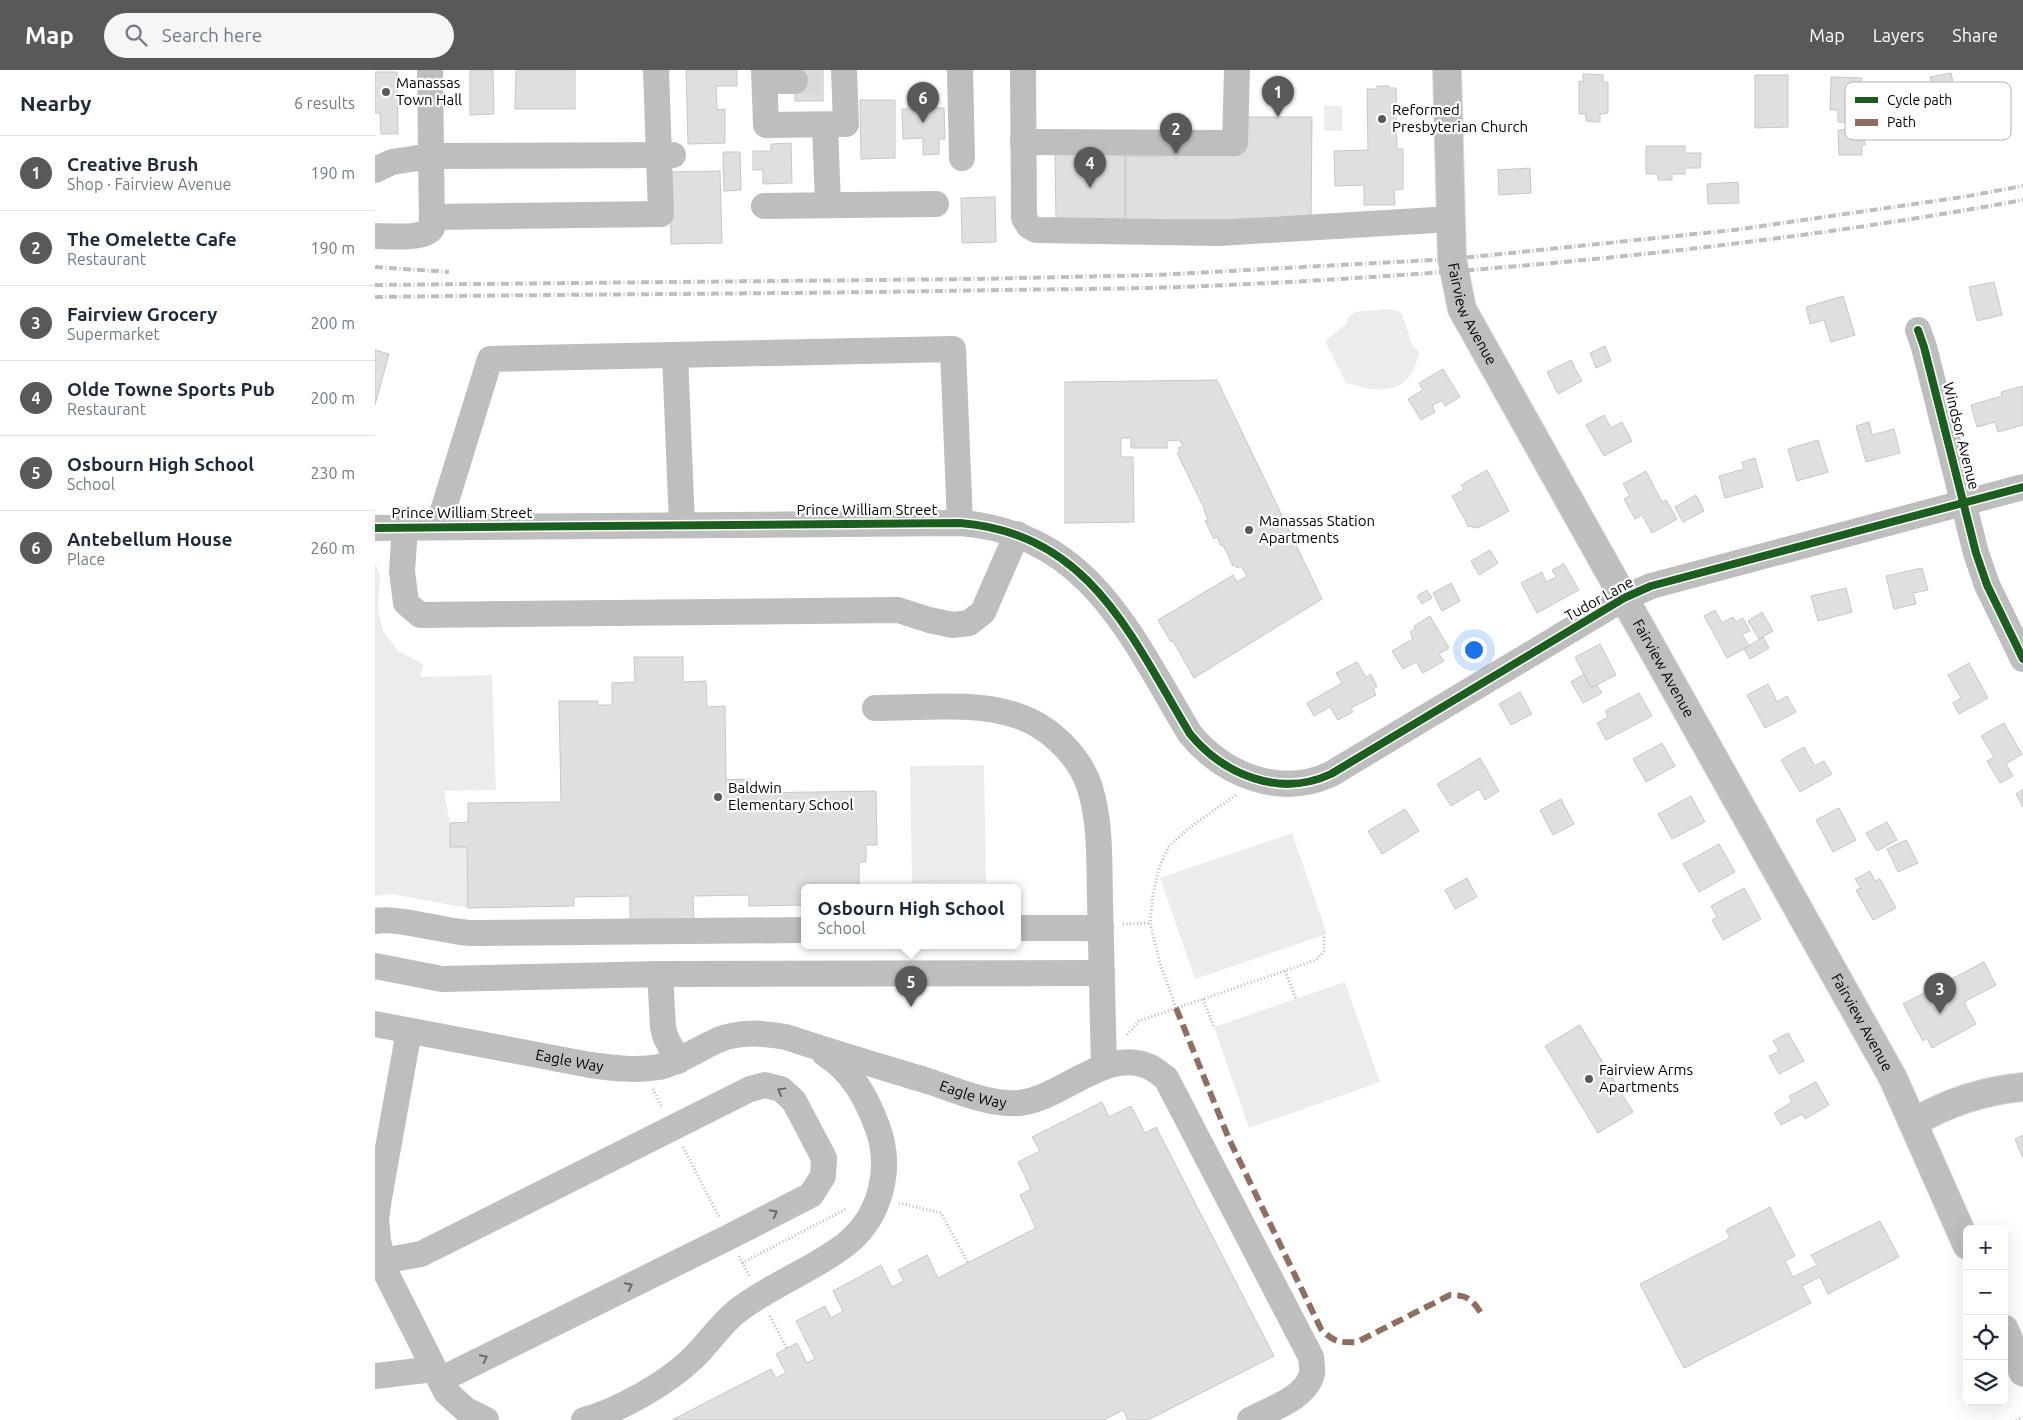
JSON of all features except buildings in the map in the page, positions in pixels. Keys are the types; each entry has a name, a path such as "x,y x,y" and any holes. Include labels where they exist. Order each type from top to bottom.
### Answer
{"main road":[{"name":"Fairview Avenue","path":"1447,70 1454,271 1462,308 1893,1078 1963,1236"},
{"path":"1913,1124 1937,1109 1965,1099 2007,1088 2023,1087"},
{"path":"2008,1339 2023,1372"}],"street":[{"path":"375,236 423,235 427,234 432,228 430,70"},
{"path":"432,217 661,214 667,155 656,70"},
{"path":"960,70 962,158"},
{"path":"1023,70 1024,218 1029,226 1037,230 1219,232 1451,219"},
{"path":"1023,142 1235,143 1237,70"},
{"path":"795,81 765,76 766,126 846,124 837,78"},
{"path":"825,124 828,205"},
{"path":"375,170 392,162 431,156 667,155"},
{"path":"764,206 936,204"},
{"name":"Windsor Avenue","path":"1918,330 1924,347 1963,503 1987,584 2023,659"},
{"path":"438,527 490,359 953,350 960,523"},
{"path":"675,356 681,525"},
{"name":"Tudor Lane","path":"1247,775 1269,783 1285,785 1301,784 1323,778 1624,598 1651,586 2023,486"},
{"name":"Prince William Street","path":"375,528 960,523 985,525 1017,534 1056,554 1072,565 1097,589 1128,630 1190,734 1200,746 1224,765 1247,775"},
{"path":"405,527 401,571 406,602 420,615 898,610 953,625 969,623 983,612 1017,534"},
{"path":"875,708 963,708 996,710 1019,716 1040,726 1060,743 1079,764 1090,787 1099,834 1104,1067"},
{"path":"375,921 393,921 451,932 469,933 801,930"},
{"path":"1021,928 1101,928"},
{"path":"375,966 442,979 660,974 1102,973"},
{"path":"660,974 663,1027 665,1036 678,1061"},
{"name":"Eagle Way","path":"375,1024 590,1066 642,1068 658,1067 678,1061 719,1040 737,1034 761,1033 786,1037 981,1098 1018,1103 1033,1101 1104,1067 1119,1062 1135,1062 1150,1067 1166,1078 1311,1357 1312,1372 1308,1384 1300,1394 1250,1420"},
{"path":"409,1031 379,1198 377,1219 382,1260 387,1275 446,1392 465,1410 486,1420"},
{"path":"584,1420 624,1404 668,1378 691,1360 734,1314 759,1295 846,1244 863,1226 872,1212 883,1184 885,1163 881,1137 864,1097 850,1074 833,1059 809,1045"},
{"path":"375,1376 437,1375 729,1237 811,1195 823,1176 824,1158 794,1101 781,1089 765,1085 750,1089 421,1254 382,1260"}],"path":[{"path":"1176,1008 1160,963 1150,923 1159,868 1169,846 1210,812 1235,797 1247,775"},
{"path":"1123,1042 1139,1021 1317,960 1325,951 1324,935"},
{"path":"1285,970 1297,999"},
{"path":"1203,999 1214,1027"},
{"path":"642,1068 787,1348"},
{"path":"2016,1420 2023,1417"}],"shaded area":[{"path":"1324,106 1342,106 1342,131 1324,131"},
{"path":"1385,309 1397,310 1402,314 1412,344 1419,352 1415,366 1409,377 1402,384 1393,388 1371,389 1346,383 1325,341 1346,324 1348,318 1355,312"},
{"path":"375,562 380,575 378,610 383,631 398,651 423,664 420,677 492,675 496,790 444,791 450,823 450,846 467,847 468,908 391,894 375,896"},
{"path":"984,765 986,882 912,883 910,766"},
{"path":"1292,833 1327,934 1195,979 1160,878"},
{"path":"1345,982 1380,1082 1249,1128 1214,1027"}],"tunnel":[{"path":"795,81 823,82"}],"railway":[{"path":"375,285 975,279 1156,275 1452,259 1734,230 1963,197 2023,186"},
{"path":"375,297 1128,288 1308,281 1513,266 1718,246 1922,217 2023,200"},
{"path":"375,267 449,272"}],"marked path":[{"path":"1176,1008 1229,1139 1321,1329 1329,1337 1337,1341 1357,1342 1450,1295 1469,1299 1481,1313"}],"cycle path":[{"path":"1918,330 1924,347 1976,553 1987,585 2023,659"},
{"path":"375,528 960,523 1005,531 1042,546 1074,568 1101,596 1125,627 1147,661 1190,734 1204,748 1219,761 1236,771 1273,783 1292,784 1312,781 1331,774 1624,598 1651,586 2023,487"}],"place":[{"name":"Manassas Town Hall","path":"386,92"},
{"name":"Creative Brush","path":"1278,117"},
{"name":"Reformed Presbyterian Church","path":"1382,119"},
{"name":"Antebellum House","path":"923,123"},
{"name":"The Omelette Cafe","path":"1176,154"},
{"name":"Olde Towne Sports Pub","path":"1090,188"},
{"name":"Manassas Station Apartments","path":"1249,530"},
{"name":"Baldwin Elementary School","path":"718,797"},
{"name":"Osbourn High School","path":"911,1007"},
{"name":"Fairview Grocery","path":"1940,1014"},
{"name":"Fairview Arms Apartments","path":"1589,1079"}]}
